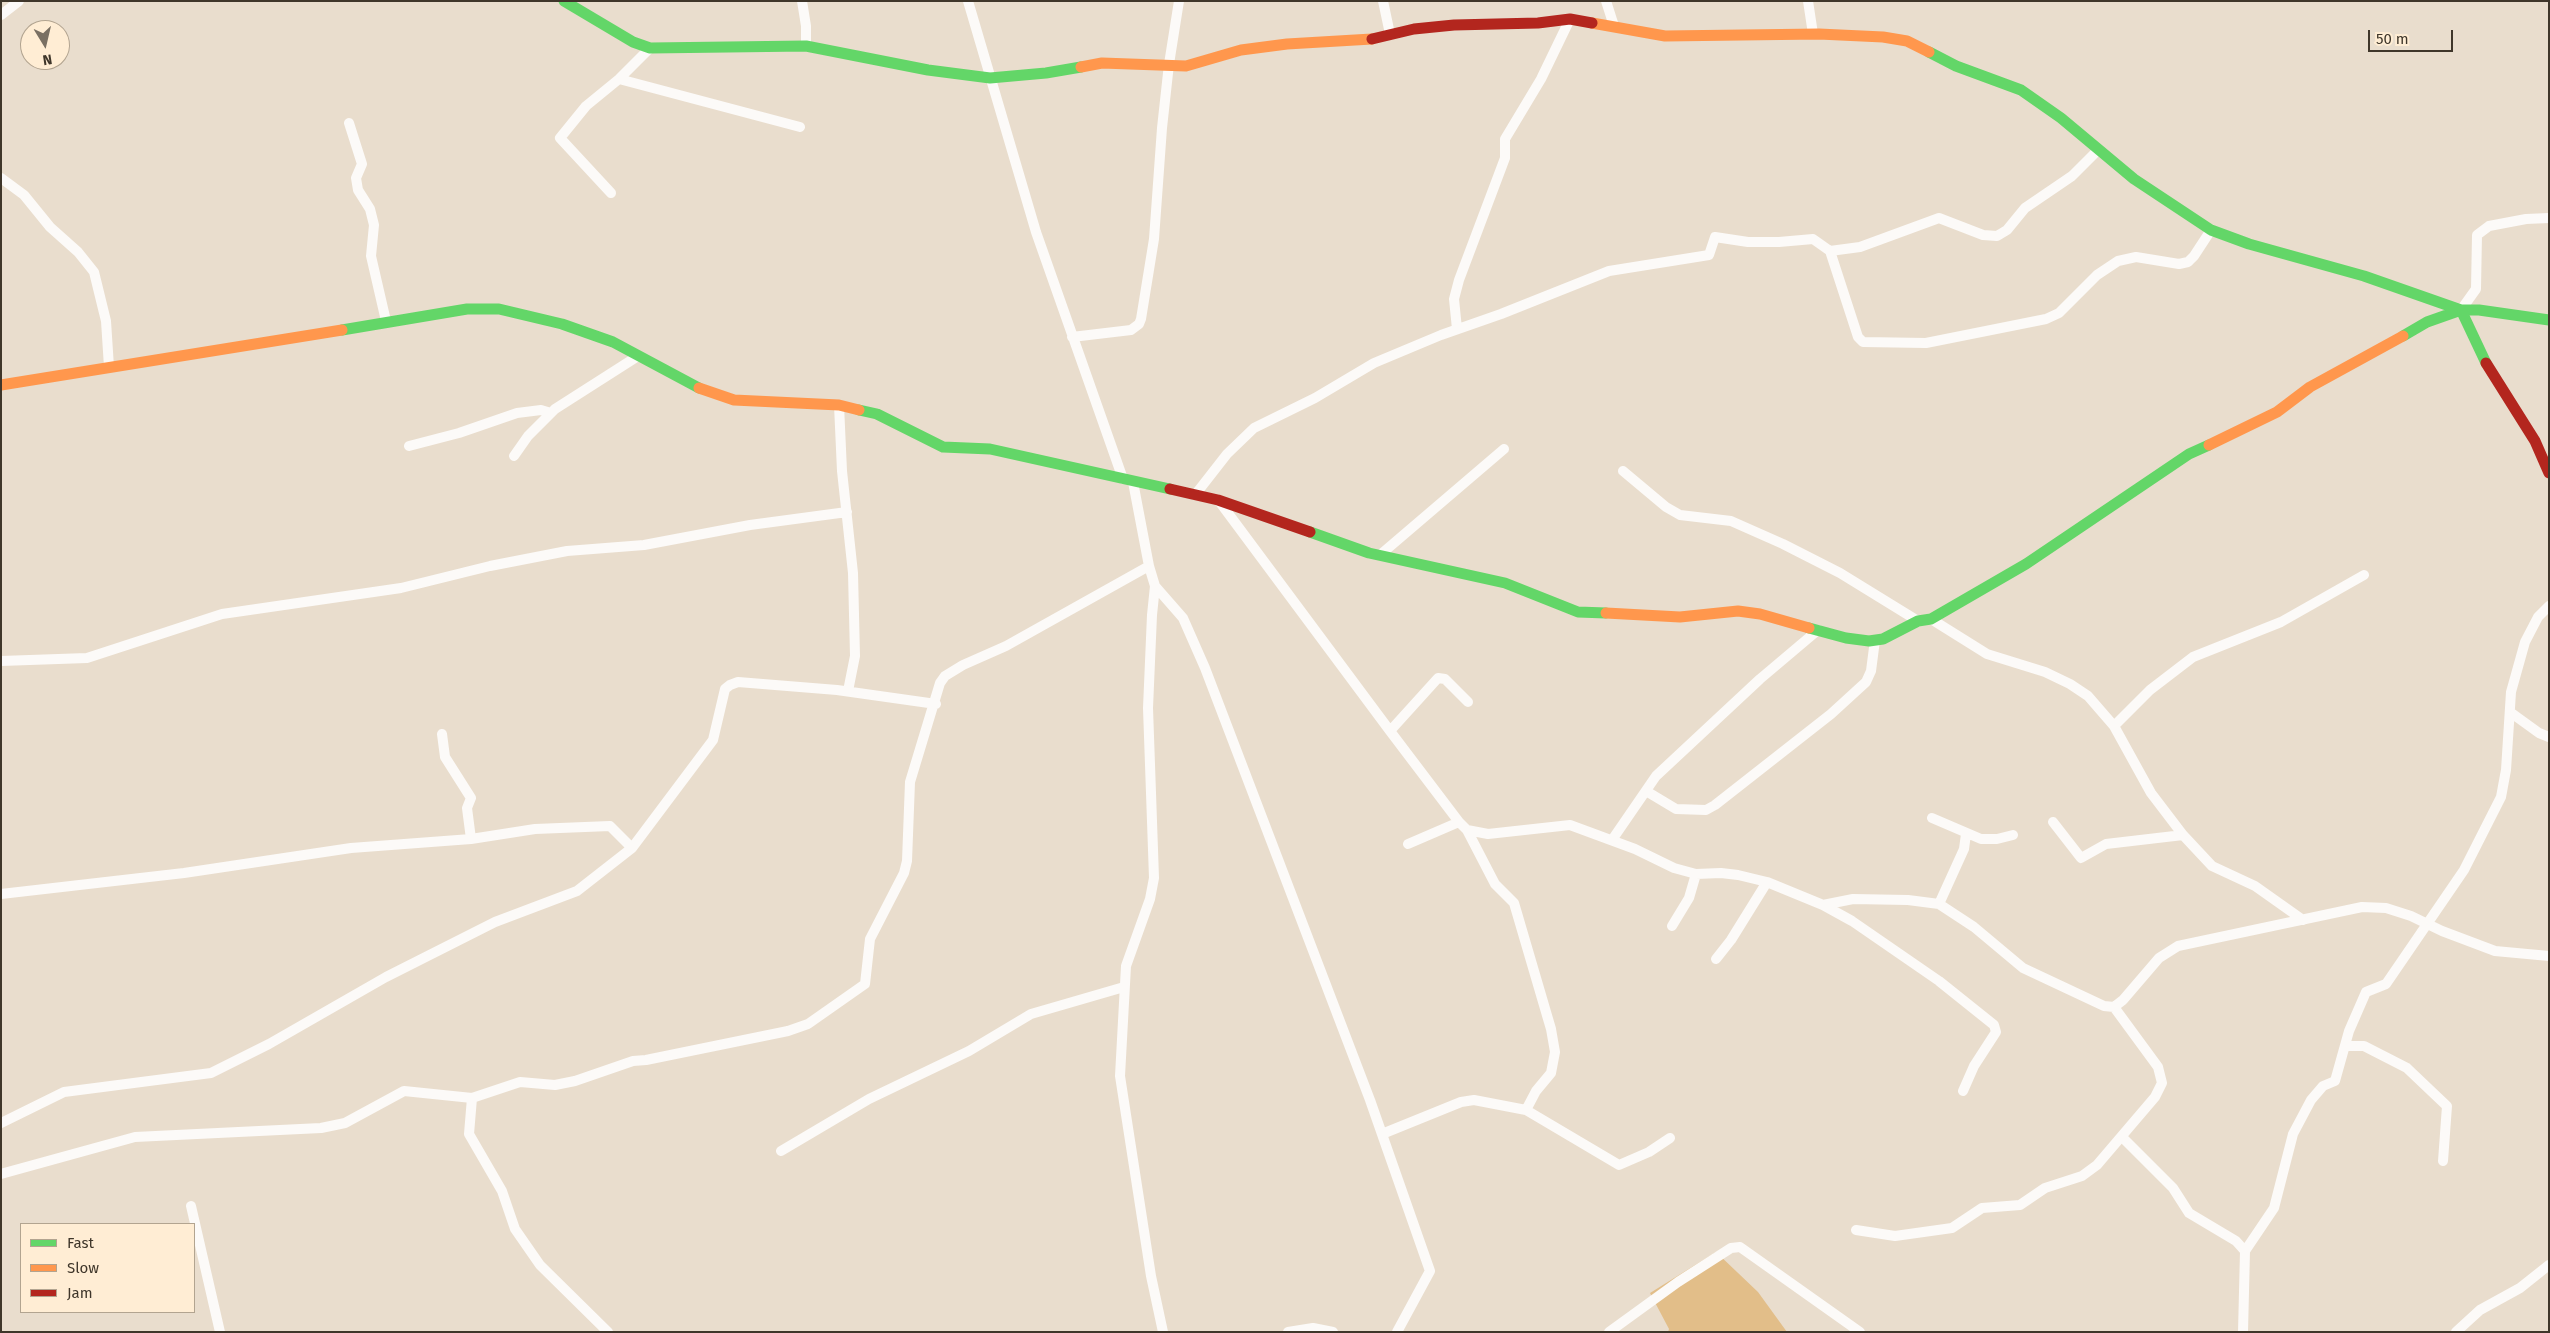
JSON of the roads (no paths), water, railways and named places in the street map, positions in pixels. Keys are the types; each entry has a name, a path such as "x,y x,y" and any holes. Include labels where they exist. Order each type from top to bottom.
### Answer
{"street":[{"path":"1,15 19,1"},
{"path":"564,1 633,42 650,48 806,46 928,70 990,78 1102,63 1186,66 1241,50 1287,44 1364,41 1390,34 1454,25 1538,23 1570,19 1665,36 1813,34 1884,37 1907,41 1956,66 2021,90 2061,118 2134,179 2210,230 2249,244 2364,276 2461,310 2479,310 2549,320"},
{"path":"802,1 806,26 806,46"},
{"path":"968,1 1036,232 1072,337 1128,481 1155,586 1148,708 1154,878 1150,899 1126,966 1120,1076 1151,1276 1162,1332"},
{"path":"1072,337 1130,330 1139,324 1154,239 1169,64 1179,1"},
{"path":"1383,1 1390,34"},
{"path":"1606,1 1614,26"},
{"path":"1808,1 1813,34"},
{"path":"1457,329 1454,299 1458,280 1505,158 1506,139 1541,79 1570,19"},
{"path":"611,194 560,138 586,106 619,79 650,48"},
{"path":"619,79 800,126"},
{"path":"350,123 362,164 356,178 358,190 370,209 374,225 371,256 386,322"},
{"path":"1830,251 1860,247 1939,218 1983,235 2002,234 2025,208 2072,176 2098,150"},
{"path":"1,178 24,195 50,227 78,252 94,272 106,321 109,367"},
{"path":"1,385 319,335 467,309 499,309 562,324 613,342 676,377 708,392 734,400 840,405 877,414 942,446 990,449 1218,500 1380,555 1505,583 1543,600 1578,612 1680,617 1738,611 1760,614 1846,638 1875,640 1883,639 1918,621 1932,619 2026,564 2189,454 2241,431 2277,412 2310,387 2387,342 2427,322 2461,310 2476,289 2477,236 2488,226 2526,219 2549,218"},
{"path":"1195,495 1227,454 1254,428 1315,398 1374,363 1609,271 1709,255 1715,237 1748,242 1779,242 1813,238 1830,251 1858,337 1863,342 1926,343 2046,319 2059,313 2097,275 2118,261 2136,257 2179,264 2188,262 2194,256 2210,230"},
{"path":"2461,310 2479,352 2535,441 2549,473"},
{"path":"514,456 528,436 551,413 638,356"},
{"path":"840,405 853,573 855,656 848,691"},
{"path":"409,446 459,433 517,413 542,410 551,413"},
{"path":"1380,555 1504,448"},
{"path":"1623,470 1666,507 1680,515 1731,521 1840,573 1918,621"},
{"path":"1218,500 1458,822 1468,830 1495,884 1514,903 1551,1029 1555,1052 1552,1073 1536,1092 1526,1110"},
{"path":"1,662 64,661 87,658 222,614 401,588 490,566 567,551 644,545 750,525 847,512"},
{"path":"1,1174 135,1137 321,1128 345,1122 404,1091 472,1098 520,1082 555,1085 575,1081 633,1061 788,1031 808,1024 865,984 870,939 904,873 908,860 910,782 936,704 940,683 950,672 1006,646 1149,566"},
{"path":"2114,726 2150,690 2192,657 2281,622 2364,575"},
{"path":"1155,586 1183,618 1205,668 1382,1134 1430,1271 1397,1332"},
{"path":"2243,1332 2245,1251 2274,1208 2293,1134 2311,1100 2323,1086 2335,1081 2345,1046 2366,992 2369,989 2378,989 2386,984 2464,870 2501,797 2506,770 2511,692 2525,642 2538,617 2549,606"},
{"path":"1932,619 1987,654 2044,672 2070,684 2088,696 2114,726 2151,793 2183,834 2212,866 2255,886 2304,920"},
{"path":"1612,840 1656,776 1760,680 1818,630"},
{"path":"1646,791 1676,809 1706,810 1715,805 1831,714 1866,682 1872,671 1875,640"},
{"path":"1390,731 1438,678 1445,679 1468,702"},
{"path":"1,1123 64,1092 211,1073 269,1044 386,976 486,927 577,891 632,848 713,740 719,707 725,689 730,685 738,682 848,691 936,704"},
{"path":"2510,712 2539,733 2549,737"},
{"path":"442,734 445,757 471,798 467,808 471,839"},
{"path":"1932,818 1981,839 1997,839 2013,835"},
{"path":"1408,844 1458,822"},
{"path":"2053,822 2081,858 2106,844 2183,834"},
{"path":"1468,830 1488,834 1570,825 1612,840 1674,868 1696,874 1721,872 1767,882 1823,905 1852,921 1939,981 1994,1025 1996,1032 1974,1066 1963,1091"},
{"path":"1,894 184,873 351,848 471,839 535,829 610,826 632,848"},
{"path":"1939,904 1964,850 1966,834"},
{"path":"1672,926 1689,898 1696,874"},
{"path":"1716,959 1731,940 1767,882"},
{"path":"1823,905 1853,899 1908,900 1939,904 1974,927 2024,968 2104,1006 2114,1007 2158,1067 2162,1083 2154,1098 2122,1137 2097,1165 2082,1176 2045,1188 2020,1204 1982,1208 1952,1228 1896,1236 1856,1230"},
{"path":"2114,1007 2159,958 2178,946 2362,907 2386,908 2495,951 2549,956"},
{"path":"781,1151 869,1098 969,1051 1031,1014 1124,987"},
{"path":"2345,1046 2364,1046 2407,1068 2447,1106 2443,1161"},
{"path":"472,1098 469,1134 502,1191 515,1229 540,1265 608,1332"},
{"path":"1382,1134 1461,1102 1474,1100 1526,1110 1619,1165 1628,1163 1649,1152 1670,1138"},
{"path":"2122,1137 2173,1188 2189,1213 2236,1241 2245,1251"},
{"path":"191,1206 195,1223"},
{"path":"195,1223 220,1332"},
{"path":"1609,1332 1678,1282 1731,1248 1740,1247 1860,1332"},
{"path":"2456,1332 2480,1310 2520,1288 2549,1265"},
{"path":"1288,1332 1313,1328 1333,1332"}]}
